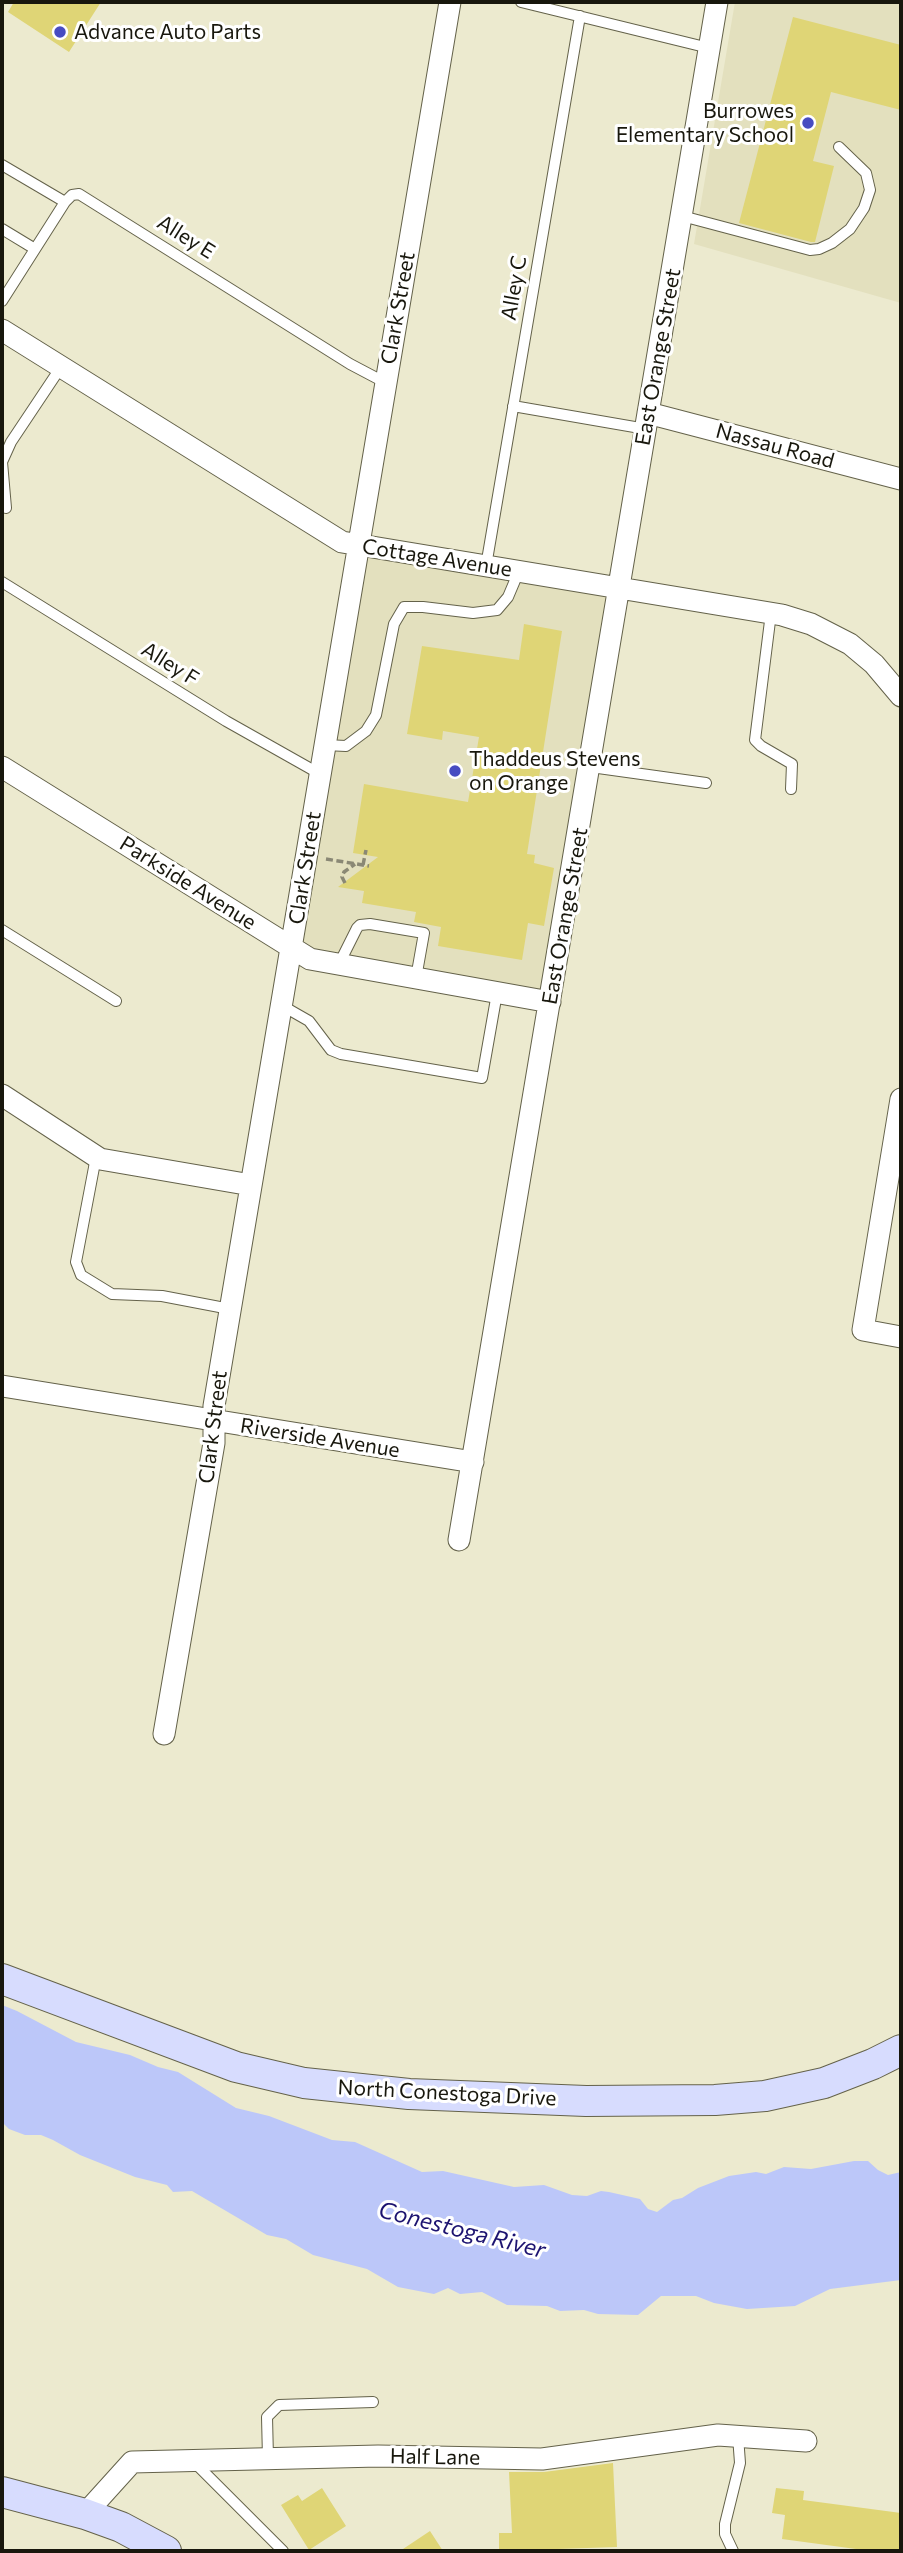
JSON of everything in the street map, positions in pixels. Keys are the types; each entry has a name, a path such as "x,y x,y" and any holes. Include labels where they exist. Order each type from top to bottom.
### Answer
{"street":[{"name":"Clark Street","path":"164,1734 214,1443 214,1406 320,775 336,746 359,545 450,2"},
{"name":"East Orange Street","path":"459,1540 591,767 717,2"},
{"name":"Cottage Avenue","path":"2,330 337,540 771,613 811,624 850,644 874,664 901,696"},
{"name":"Nassau Road","path":"647,421 901,479"},
{"name":"Parkside Avenue","path":"2,767 310,959 550,1002"},
{"path":"2,1095 96,1157 112,1163 251,1185"},
{"path":"901,1099 863,1330 901,1338"},
{"name":"Riverside Avenue","path":"2,1386 472,1462"},
{"name":"North Conestoga Drive","path":"2,1979 236,2067 304,2083 409,2094 586,2101 765,2096 824,2084 901,2050"},
{"name":"Half Lane","path":"85,2514 132,2462 378,2456 542,2459 718,2435 806,2441"},
{"path":"2,2492 85,2514 121,2527 166,2551"}],"lane":[{"path":"521,2 709,48"},
{"name":"Alley C","path":"486,566 580,16"},
{"path":"682,216 810,250 819,249 850,229 864,208 870,190 866,173 839,147"},
{"path":"2,165 65,202 2,301"},
{"name":"Alley E","path":"65,202 72,195 79,194 92,200 350,364 386,383"},
{"path":"2,229 35,249"},
{"path":"6,508 2,462 11,442 61,367"},
{"path":"513,406 647,421"},
{"path":"336,746 366,731 376,715 394,624 404,607 473,613 497,610 508,597 519,572"},
{"name":"Alley F","path":"2,582 226,721 320,775"},
{"path":"771,613 755,740 792,764 790,789"},
{"path":"591,767 706,783"},
{"path":"340,964 360,925 397,928 424,933 416,978"},
{"path":"2,930 116,1002"},
{"path":"281,1005 309,1021 331,1051 482,1078 497,992"},
{"path":"96,1157 76,1262 81,1275 112,1294 162,1296 230,1309"},
{"path":"268,2458 267,2417 279,2404 373,2402"},
{"path":"733,2551 725,2534 724,2524 740,2463 738,2437"},
{"path":"192,2460 283,2551"}],"path":[{"path":"334,860 366,865 366,850"},
{"path":"345,883 342,877 344,872 355,864"}],"shaded area":[{"name":"Burrowes Elementary School","path":"735,2 901,2 901,303 694,244"},
{"name":"Thaddeus Stevens on Orange","path":"359,545 619,588 550,1002 291,948"}],"water":[{"name":"Conestoga River","path":"2,2005 76,2042 130,2055 178,2072 236,2108 269,2116 332,2140 355,2142 422,2172 443,2171 514,2187 544,2185 572,2195 587,2196 601,2191 609,2192 640,2199 648,2209 657,2212 673,2200 729,2176 756,2172 766,2174 784,2167 811,2169 868,2161 888,2175 901,2172 901,2280 830,2289 795,2306 747,2309 714,2303 696,2296 661,2296 638,2315 507,2305 482,2292 460,2294 448,2288 434,2294 398,2287 367,2269 313,2255 286,2239 267,2235 192,2191 173,2192 167,2185 135,2177 80,2155 41,2135 25,2135 9,2129 2,2122"}],"building":[{"name":"Advance Auto Parts","path":"14,2 101,2 69,52 8,12"},
{"name":"Burrowes Elementary School","path":"793,17 901,45 901,110 831,92 813,161 834,166 815,242 739,223"},
{"name":"Thaddeus Stevens on Orange","path":"524,624 562,631 527,854 535,855 534,863 554,868 544,926 528,923 522,960 438,946 441,927 414,922 416,912 362,903 364,891 338,887 378,857 353,853 364,784 468,802 479,737 443,731 442,740 407,734 422,646 519,660"},
{"path":"613,2463 617,2547 499,2551 499,2533 512,2533 509,2472 544,2472"},
{"path":"322,2488 346,2526 309,2550 281,2505 298,2495 302,2501"},
{"path":"776,2488 804,2491 803,2500 901,2513 901,2551 856,2551 782,2539 785,2515 772,2513"},
{"path":"430,2531 443,2551 400,2551"}],"place":[{"name":"Advance Auto Parts","path":"60,32"},
{"name":"Burrowes Elementary School","path":"808,123"},
{"name":"Thaddeus Stevens on Orange","path":"455,771"}]}
